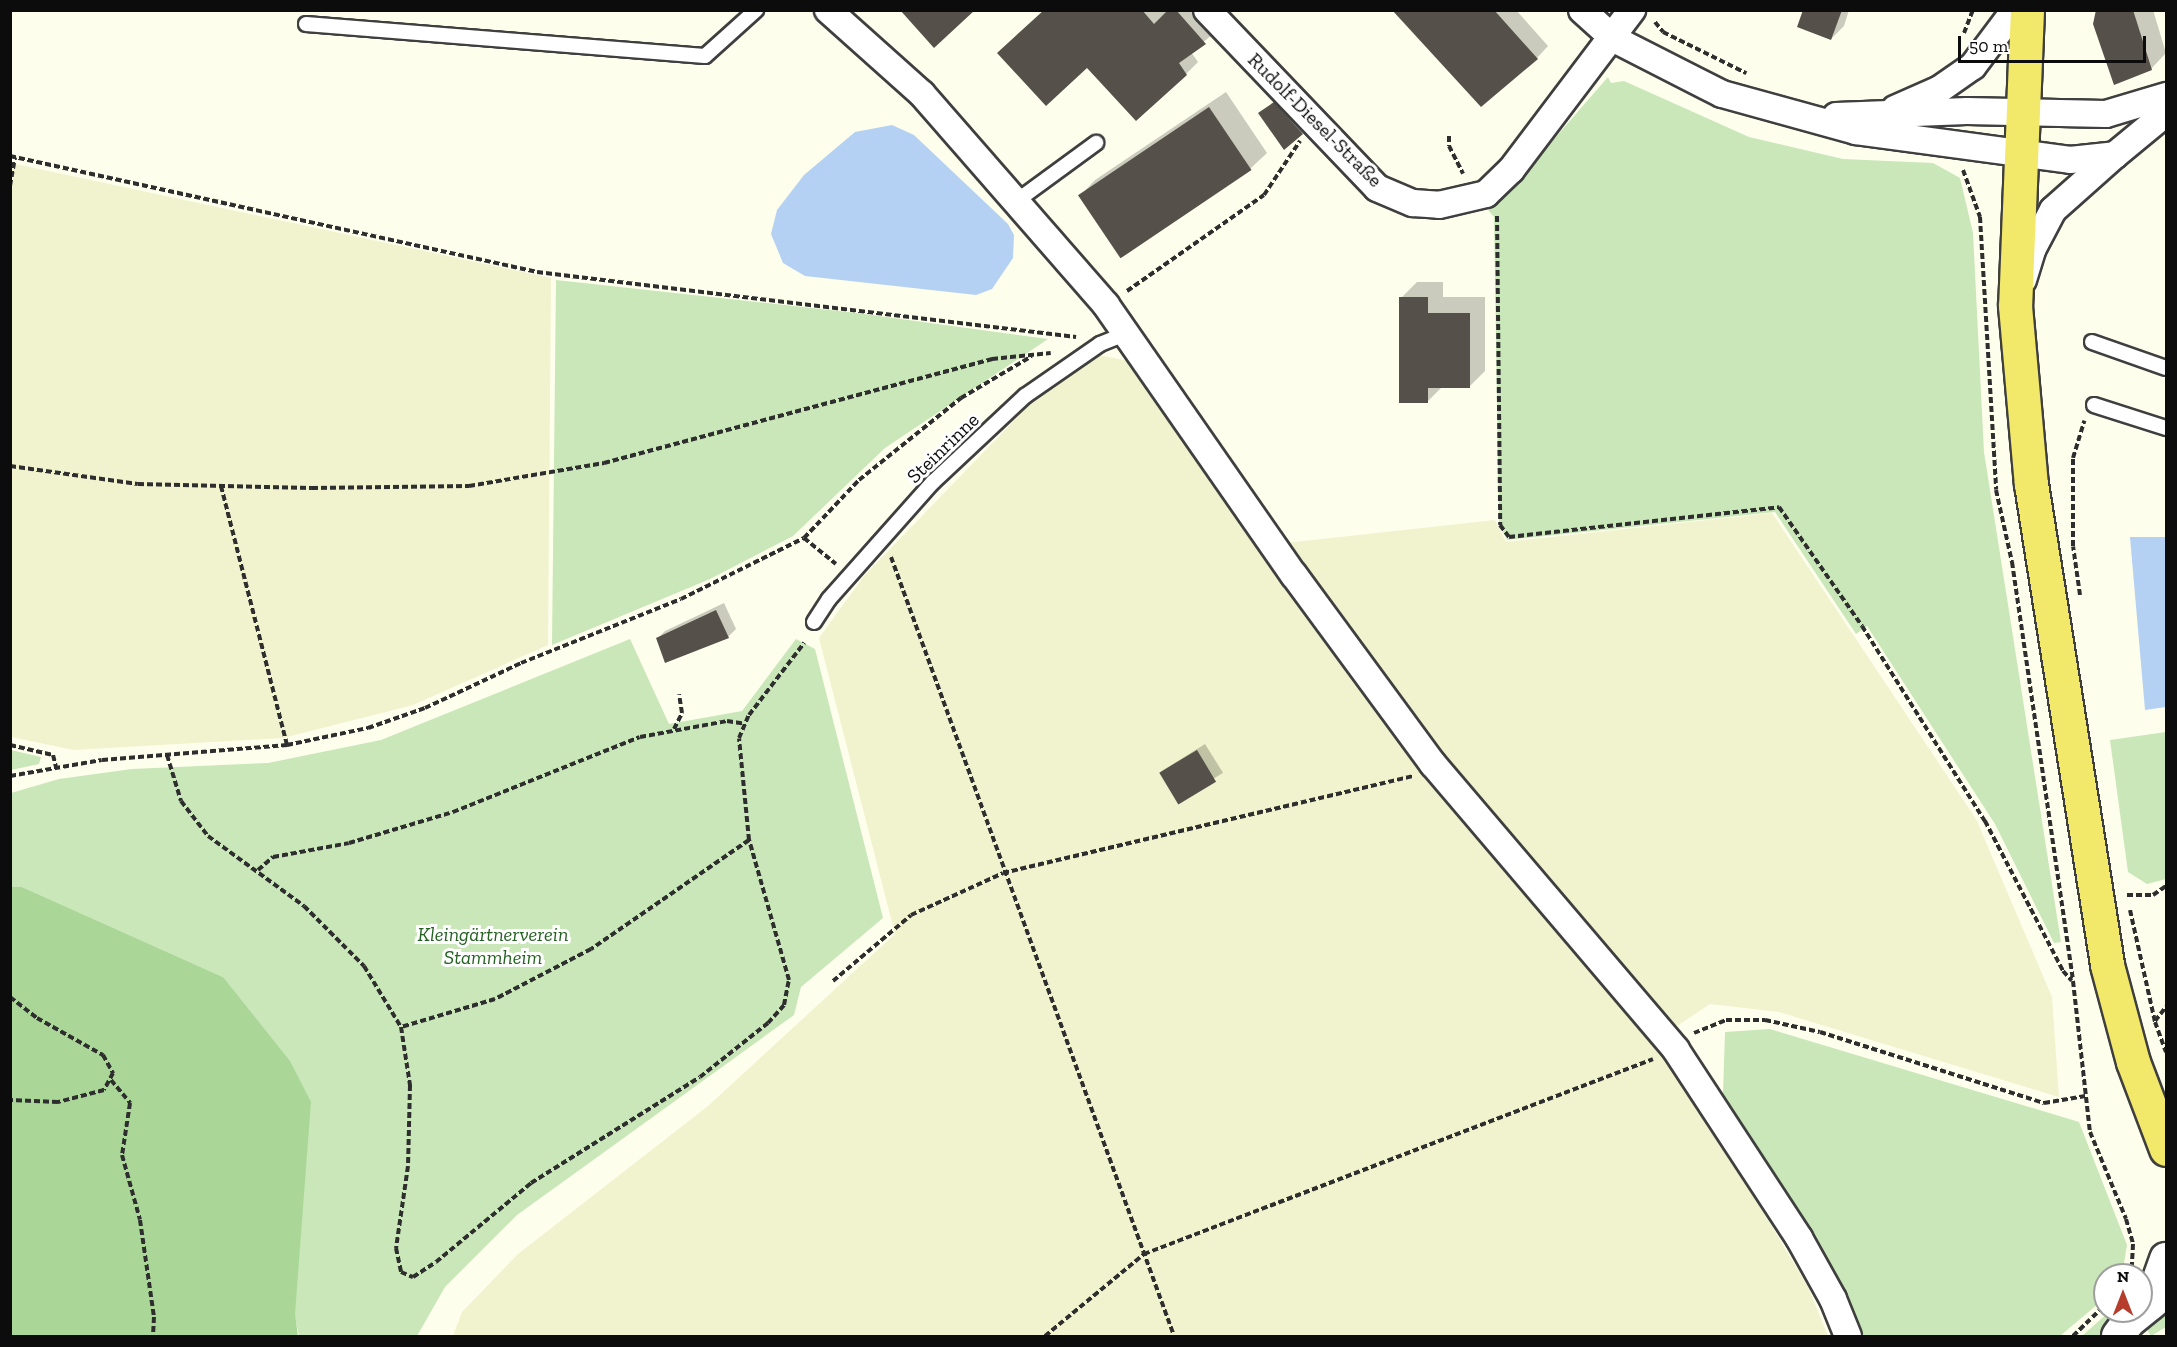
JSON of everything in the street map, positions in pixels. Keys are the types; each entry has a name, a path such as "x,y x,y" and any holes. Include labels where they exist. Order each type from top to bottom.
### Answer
{"main road":[{"path":"2027,10 2015,306 2031,484 2107,965 2133,1062 2166,1149"}],"street":[{"path":"828,10 922,94 1018,200 1106,305 1294,575 1433,764 1676,1050 1798,1238 1833,1299 1848,1336"},
{"name":"Rudolf-Diesel-Straße","path":"1207,10 1377,188 1413,203 1439,205 1479,195"},
{"path":"1582,10 1614,39 1722,94 1809,116 1856,131 2020,156 2070,160 2115,155"},
{"path":"1883,115 1940,89 1973,66 2015,10"},
{"path":"1479,195 1510,170 1614,39 1643,13"},
{"path":"1809,116 1966,111 2023,115 2106,114 2166,96"},
{"path":"2015,306 2032,249 2053,210 2166,113"},
{"path":"2118,1336 2129,1321 2158,1298 2166,1259"}],"lane":[{"path":"306,24 705,57 756,10"},
{"path":"1018,200 1096,143"},
{"name":"Steinrinne","path":"814,622 850,575 933,482 1025,396 1100,344 1127,333"},
{"path":"2092,342 2166,368"},
{"path":"2094,405 2166,428"}],"path":[{"path":"1643,13 1663,32 1758,76"},
{"path":"1449,136 1449,146 1479,195 1497,216 1500,525 1509,537 1779,507 1862,626 1985,821 2063,971 2073,981"},
{"path":"1106,305 1264,195 1296,144"},
{"path":"10,186 13,157 537,272 955,320 1063,334 1100,344"},
{"path":"10,466 138,484 469,486 604,463 992,358 1032,356 952,405 859,480 804,538 681,598 521,663 425,708 368,728 287,745 56,767 10,776"},
{"path":"2073,546 2073,458 2085,418 2094,405"},
{"path":"221,486 287,745"},
{"path":"804,538 850,575"},
{"path":"884,539 1003,873 1174,1336"},
{"path":"167,755 181,801 208,836 258,870 304,906 364,966 401,1028 410,1085 408,1154 396,1248 401,1272 413,1277 531,1183 700,1077 768,1023 784,1005 789,980 749,840 739,738 745,724 804,643"},
{"path":"674,729 682,713 679,694"},
{"path":"258,870 273,857 349,843 453,812 640,737 728,721 745,724"},
{"path":"10,745 53,755 56,767"},
{"path":"833,981 911,915 1003,873 1422,774 1433,764"},
{"path":"401,1028 495,999 591,949 749,840"},
{"path":"2127,895 2153,895 2166,886"},
{"path":"2140,958 2155,1022 2166,1052"},
{"path":"10,997 37,1018 103,1055 113,1073 104,1090 58,1102 10,1100"},
{"path":"2155,1022 2166,1006"},
{"path":"1045,1336 1144,1254 1676,1050 1695,1032 1726,1020 1765,1020 2054,1103 2085,1096"},
{"path":"111,1080 130,1103 122,1155 140,1220 154,1317 153,1336"},
{"path":"2073,1336 2093,1317"}],"green space":[{"path":"1608,77 1611,83 1624,81 1749,137 1843,159 1933,163 1960,178 1973,233 1984,452 2061,942 2054,943 1995,824 1867,626 1856,634 1775,512 1507,540 1499,524 1494,217 1484,205 1520,178"},
{"path":"11,163 551,278 548,645 413,705 283,738 74,750 11,737"},
{"path":"556,280 857,313 1048,339 885,448 793,536 710,579 552,645"},
{"path":"1099,355 1128,361 1266,553 1285,543 1495,520 1506,542 1772,513 1976,819 2052,997 2059,1097 1779,1012 1710,1004 1653,1042 1686,1083 1808,1287 1828,1336 453,1336 462,1312 518,1254 708,1106 895,934 819,638 864,576 1031,403"},
{"name":"Kleingärtnerverein Stammheim","path":"630,639 669,724 742,711 796,639 815,649 883,918 801,987 794,1015 517,1215 445,1287 417,1336 299,1336 223,977 22,887 11,887 11,793 59,779 132,769 268,763 381,740"},
{"path":"2166,732 2166,879 2147,884 2128,872 2110,740"},
{"path":"11,750 41,757 39,764 11,770"},
{"path":"11,887 22,887 223,977 290,1061 311,1102 295,1314 298,1336 11,1336"},
{"path":"1770,1029 2079,1122 2127,1245 2124,1263 2093,1263 2093,1308 2060,1336 1860,1336 1841,1292 1723,1095 1725,1032"},
{"path":"2166,1304 2166,1327 2151,1336 2143,1323 2153,1323 2153,1314"},
{"path":"2097,1323 2112,1323 2100,1336 2082,1336"}],"water":[{"path":"892,125 914,135 1008,224 1014,235 1013,258 992,289 976,295 805,276 783,263 771,234 777,210 804,175 855,132"},
{"path":"2130,537 2166,537 2166,707 2145,710"}],"building":[{"path":"900,10 975,10 934,48"},
{"path":"1044,10 1142,10 1154,24 1168,10 1176,10 1206,44 1179,63 1187,75 1136,121 1087,68 1046,106 997,53"},
{"path":"1392,10 1494,10 1538,59 1481,107"},
{"path":"1803,10 1842,10 1831,40 1797,27"},
{"path":"2096,10 2133,10 2152,70 2114,85 2093,24"},
{"path":"1274,102 1303,134 1284,150 1258,113"},
{"path":"1209,107 1251,170 1121,258 1078,195"},
{"path":"1399,297 1428,297 1428,313 1470,313 1470,388 1428,388 1428,403 1399,403"},
{"path":"716,610 729,638 665,663 656,638"},
{"path":"1197,750 1216,782 1178,804 1159,773"}]}
